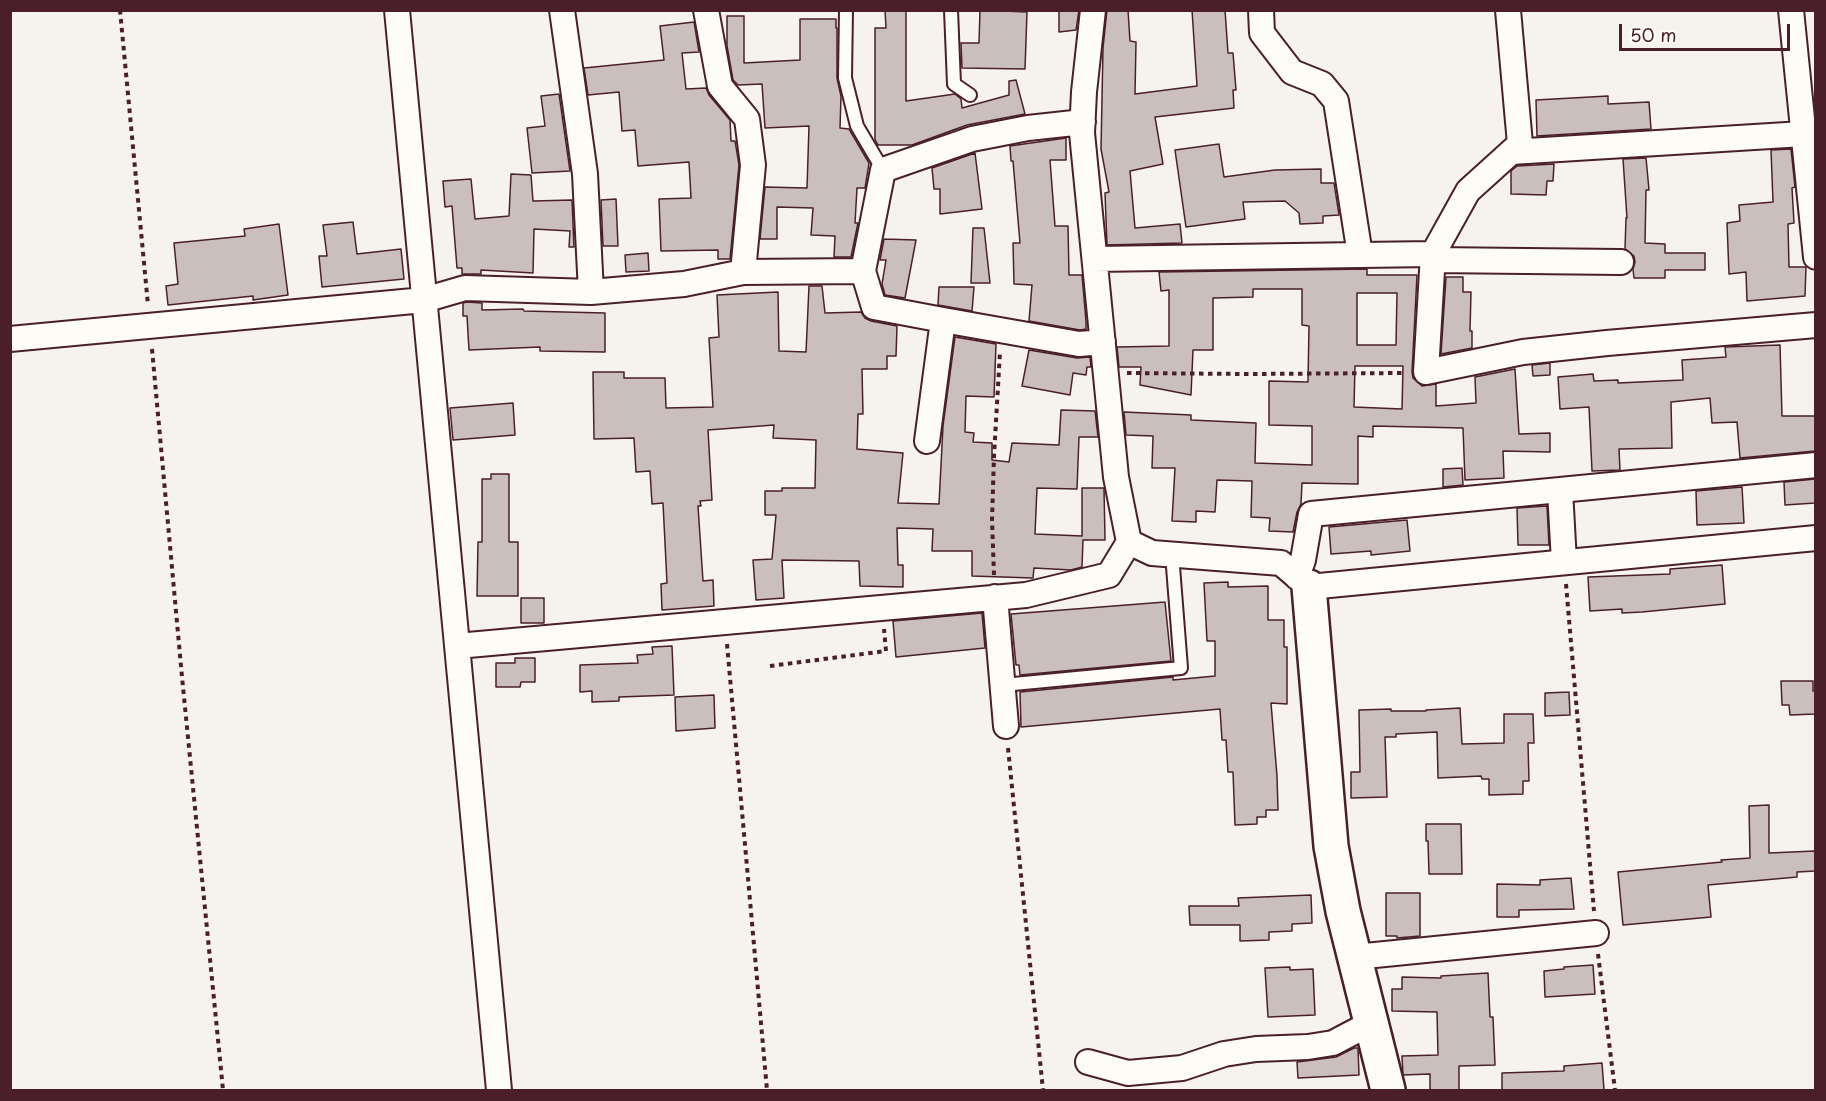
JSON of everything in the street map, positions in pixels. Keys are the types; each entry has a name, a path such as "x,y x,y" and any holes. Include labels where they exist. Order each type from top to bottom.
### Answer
{"street":[{"path":"397,10 499,1090"},
{"path":"562,10 585,174 591,292"},
{"path":"457,646 1026,595 1109,575 1129,542 1116,477 1082,133 1093,10"},
{"path":"1261,10 1262,33 1292,72 1322,84 1336,101 1360,255"},
{"path":"1508,10 1520,144 1468,190 1433,257 1426,372 1523,352 1815,326"},
{"path":"1791,10 1815,257"},
{"path":"710,11 720,86 747,119 753,165 743,272"},
{"path":"1083,122 1028,128 972,139 883,170 863,271 874,307 1079,344 1103,342"},
{"path":"1511,152 1803,134"},
{"path":"1095,260 1360,255 1621,262"},
{"path":"10,339 424,300 465,288 591,292 684,284 743,272 863,271"},
{"path":"927,441 943,321"},
{"path":"1388,1090 1343,911 1331,846 1303,582 1311,514 1815,465"},
{"path":"1560,490 1564,562"},
{"path":"1129,542 1152,553 1281,562 1303,582 1564,562 1815,538"},
{"path":"995,597 1006,726"},
{"path":"1355,957 1596,933"},
{"path":"1088,1062 1128,1073 1182,1068 1224,1054 1333,1043 1371,1023"}],"lane":[{"path":"846,10 845,78 857,126 883,170"},
{"path":"951,10 954,84 970,95"},
{"path":"1003,685 1181,668 1172,554"}],"path":[{"path":"120,10 223,1090"},
{"path":"995,597 992,520 1001,330"},
{"path":"1106,372 1258,374 1426,372"},
{"path":"1564,562 1596,933 1615,1090"},
{"path":"770,666 886,651 881,607"},
{"path":"725,622 767,1090"},
{"path":"1006,726 1043,1090"}],"building":[{"path":"885,10 906,10 906,101 955,94 961,99 962,108 1009,95 1009,81 1016,80 1025,114 967,125 912,145 878,145 875,140 875,28 886,28"},
{"path":"980,10 1027,12 1025,69 962,68 961,43 979,43"},
{"path":"1059,10 1079,10 1076,30 1059,32"},
{"path":"1107,10 1128,10 1130,41 1136,42 1135,94 1197,86 1192,10 1225,10 1228,53 1233,53 1236,90 1233,90 1234,108 1155,117 1163,164 1130,171 1135,228 1180,224 1182,243 1107,245 1105,193 1109,192 1101,149 1103,48"},
{"path":"727,16 744,16 744,63 800,60 800,19 836,19 837,78 841,96 840,128 849,129 869,163 865,188 857,188 855,223 858,223 851,257 834,257 835,236 811,235 813,208 777,207 777,239 760,239 765,187 807,188 809,126 765,128 762,84 738,85 733,80 727,46"},
{"path":"694,22 699,52 682,53 686,89 706,88 730,120 731,141 735,141 739,165 730,259 718,259 718,250 661,251 659,199 691,198 689,162 638,166 635,130 622,131 619,92 588,95 584,68 664,60 660,26"},
{"path":"559,94 570,171 532,173 527,128 545,126 541,96"},
{"path":"1608,96 1608,104 1649,102 1651,129 1537,136 1536,100"},
{"path":"1066,138 1066,160 1050,160 1055,226 1068,226 1069,275 1082,275 1086,329 1080,330 1029,321 1032,285 1014,284 1013,243 1020,243 1010,146"},
{"path":"1219,144 1224,177 1275,170 1321,169 1321,183 1334,183 1339,215 1323,216 1323,223 1300,224 1299,213 1285,201 1243,202 1245,219 1186,227 1175,150"},
{"path":"1791,149 1795,187 1792,188 1794,223 1788,224 1789,267 1806,267 1805,296 1747,301 1746,272 1729,274 1727,223 1740,221 1739,205 1773,202 1771,150"},
{"path":"975,153 982,209 940,214 940,189 934,189 932,168"},
{"path":"1646,158 1649,190 1646,190 1645,243 1665,244 1665,253 1705,253 1705,270 1665,270 1665,278 1634,278 1634,256 1625,249 1627,218 1623,159"},
{"path":"1554,164 1553,181 1547,181 1546,195 1511,194 1511,171 1517,166"},
{"path":"511,174 531,175 533,201 572,200 574,247 569,247 570,231 534,229 533,273 481,270 481,274 462,274 462,268 457,268 452,206 445,207 443,181 471,179 475,219 509,216"},
{"path":"616,199 618,246 603,246 601,200"},
{"path":"353,222 357,254 401,249 404,279 322,287 319,256 327,256 323,225"},
{"path":"279,224 288,295 253,300 253,296 168,305 166,286 178,284 174,243 245,236 244,229"},
{"path":"973,228 984,228 990,283 971,283"},
{"path":"884,239 916,240 905,298 885,295 882,284 886,260 880,260"},
{"path":"648,253 649,271 626,272 625,255"},
{"path":"1367,269 1367,275 1417,275 1413,378 1422,386 1436,384 1436,406 1476,403 1475,377 1515,369 1519,434 1550,433 1550,452 1503,451 1504,478 1465,480 1463,428 1373,426 1373,437 1358,436 1358,484 1302,483 1301,504 1293,532 1269,531 1270,518 1251,517 1252,481 1217,480 1215,512 1196,511 1196,522 1172,521 1175,468 1152,468 1153,436 1126,435 1124,412 1191,415 1191,420 1256,423 1255,463 1312,465 1312,426 1269,425 1269,381 1308,382 1309,326 1302,325 1302,289 1253,289 1253,297 1213,298 1213,350 1193,350 1191,395 1140,385 1141,367 1119,367 1117,347 1169,346 1169,290 1161,291 1159,272","holes":["1357,293 1397,293 1396,345 1357,345","1355,366 1403,366 1402,409 1354,407"]},
{"path":"1446,277 1463,277 1463,292 1471,292 1472,348 1441,354"},
{"path":"809,286 822,286 825,313 861,312 871,321 897,326 896,356 887,356 887,369 862,369 863,414 858,414 857,449 903,453 898,503 939,504 943,426 955,337 996,344 994,397 966,396 965,432 974,433 973,442 992,443 992,460 1009,462 1012,443 1059,445 1061,410 1095,411 1098,437 1079,437 1077,489 1037,488 1035,534 1082,536 1082,488 1104,488 1105,540 1083,540 1082,567 1071,570 1034,568 1033,578 972,576 972,551 932,551 933,529 897,528 898,565 903,565 903,587 860,586 859,561 782,560 784,598 756,600 753,560 772,559 776,515 765,515 765,491 782,491 782,488 815,488 816,440 773,438 774,425 708,430 712,500 700,501 701,506 698,506 703,581 713,580 714,606 662,610 661,584 667,583 663,503 652,504 650,471 636,472 634,438 594,439 593,372 624,372 624,378 665,378 666,408 713,407 709,338 719,337 717,295 778,292 779,351 806,352"},
{"path":"939,287 974,287 972,311 938,305"},
{"path":"463,303 482,303 482,310 523,309 524,311 605,313 605,352 540,351 540,347 469,350 467,316 463,316"},
{"path":"1780,345 1782,416 1815,416 1815,451 1740,458 1737,422 1712,423 1710,398 1671,402 1672,448 1619,449 1620,470 1592,471 1589,407 1560,409 1558,377 1593,374 1594,381 1618,380 1618,383 1683,380 1682,360 1726,357 1725,347"},
{"path":"1029,350 1077,358 1090,357 1091,367 1087,367 1086,375 1073,373 1070,395 1022,386"},
{"path":"1550,363 1550,375 1533,376 1532,365"},
{"path":"513,403 515,435 453,440 450,408"},
{"path":"1462,468 1463,485 1443,487 1443,469"},
{"path":"491,474 509,474 509,542 518,542 518,596 477,596 478,542 482,542 482,479 491,479"},
{"path":"1815,479 1815,503 1785,505 1784,482"},
{"path":"1742,487 1744,523 1697,525 1696,491"},
{"path":"1547,506 1549,545 1518,545 1517,508"},
{"path":"1407,520 1410,551 1371,555 1371,551 1331,554 1329,527"},
{"path":"1722,565 1725,604 1642,612 1622,613 1622,609 1590,611 1588,577 1670,574 1670,569"},
{"path":"1228,582 1228,587 1268,586 1268,620 1284,620 1284,647 1287,647 1287,704 1271,703 1278,810 1266,810 1266,817 1257,817 1257,824 1235,825 1233,772 1228,772 1226,740 1222,740 1220,709 1021,727 1020,692 1173,677 1173,680 1215,676 1215,641 1207,641 1204,583"},
{"path":"521,598 544,598 544,623 521,623"},
{"path":"1165,602 1171,661 1020,675 1019,665 1016,665 1011,614"},
{"path":"982,613 985,648 896,657 893,621"},
{"path":"672,646 674,695 619,697 619,701 592,702 592,691 580,692 580,665 638,663 637,655 653,654 652,647"},
{"path":"515,658 535,658 535,682 521,682 520,687 496,687 496,663 515,663"},
{"path":"1781,681 1813,681 1815,714 1790,715 1789,705 1782,705"},
{"path":"1569,692 1570,715 1545,716 1545,693"},
{"path":"714,695 715,728 676,731 675,697"},
{"path":"1460,708 1462,744 1504,743 1504,714 1533,714 1534,743 1528,743 1529,781 1523,781 1523,794 1489,795 1489,779 1482,779 1481,776 1438,778 1437,732 1396,734 1396,737 1385,737 1387,797 1351,798 1351,772 1360,772 1359,710 1426,711"},
{"path":"1769,805 1769,853 1815,851 1815,871 1797,872 1797,877 1708,885 1711,917 1623,925 1618,872 1750,858 1749,806"},
{"path":"1426,824 1461,824 1462,874 1429,874"},
{"path":"1571,878 1574,909 1519,910 1519,917 1497,917 1497,884 1540,885 1540,880"},
{"path":"1386,893 1420,893 1420,936 1397,938 1397,936 1386,936"},
{"path":"1311,895 1312,923 1292,924 1292,931 1269,932 1269,940 1240,941 1240,925 1190,925 1189,906 1239,906 1238,898"},
{"path":"1593,965 1595,994 1545,997 1544,971"},
{"path":"1290,967 1290,970 1313,969 1315,1015 1268,1017 1265,968"},
{"path":"1488,973 1495,1065 1459,1066 1459,1090 1430,1090 1430,1074 1403,1075 1402,1056 1438,1055 1437,1012 1392,1011 1392,989 1402,989 1402,977 1441,978 1441,976"},
{"path":"1358,1048 1359,1075 1298,1078 1297,1062 1336,1057"},
{"path":"1602,1063 1604,1090 1502,1090 1502,1073 1564,1071 1564,1066"}]}
